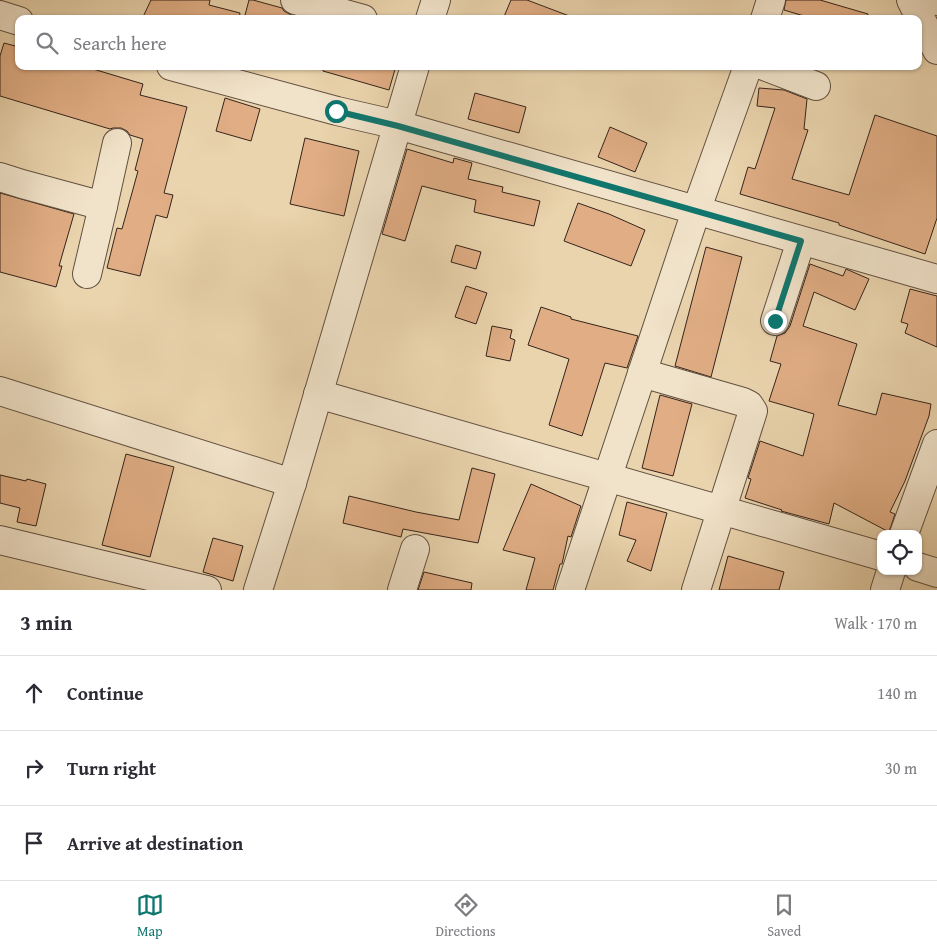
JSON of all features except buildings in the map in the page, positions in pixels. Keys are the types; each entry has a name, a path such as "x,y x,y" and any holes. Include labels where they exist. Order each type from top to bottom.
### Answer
{"street":[{"path":"295,0 349,15"},
{"path":"431,15 436,0"},
{"path":"766,15 771,0"},
{"path":"911,0 919,15"},
{"path":"0,15 15,20"},
{"path":"922,21 937,50"},
{"path":"186,70 398,126 937,279"},
{"path":"258,590 292,483 414,70"},
{"path":"570,590 696,211 747,70"},
{"path":"774,70 816,86"},
{"path":"87,274 117,143"},
{"path":"0,177 103,206"},
{"path":"775,321 801,241"},
{"path":"642,373 743,402 749,405 753,411 696,590"},
{"path":"0,391 292,483"},
{"path":"318,394 877,555"},
{"path":"905,530 937,444"},
{"path":"0,540 207,590"},
{"path":"402,590 415,549"},
{"path":"922,569 937,573"},
{"path":"885,590 890,575"}],"route":[{"path":"336,111 398,126 801,241 775,321"}]}
